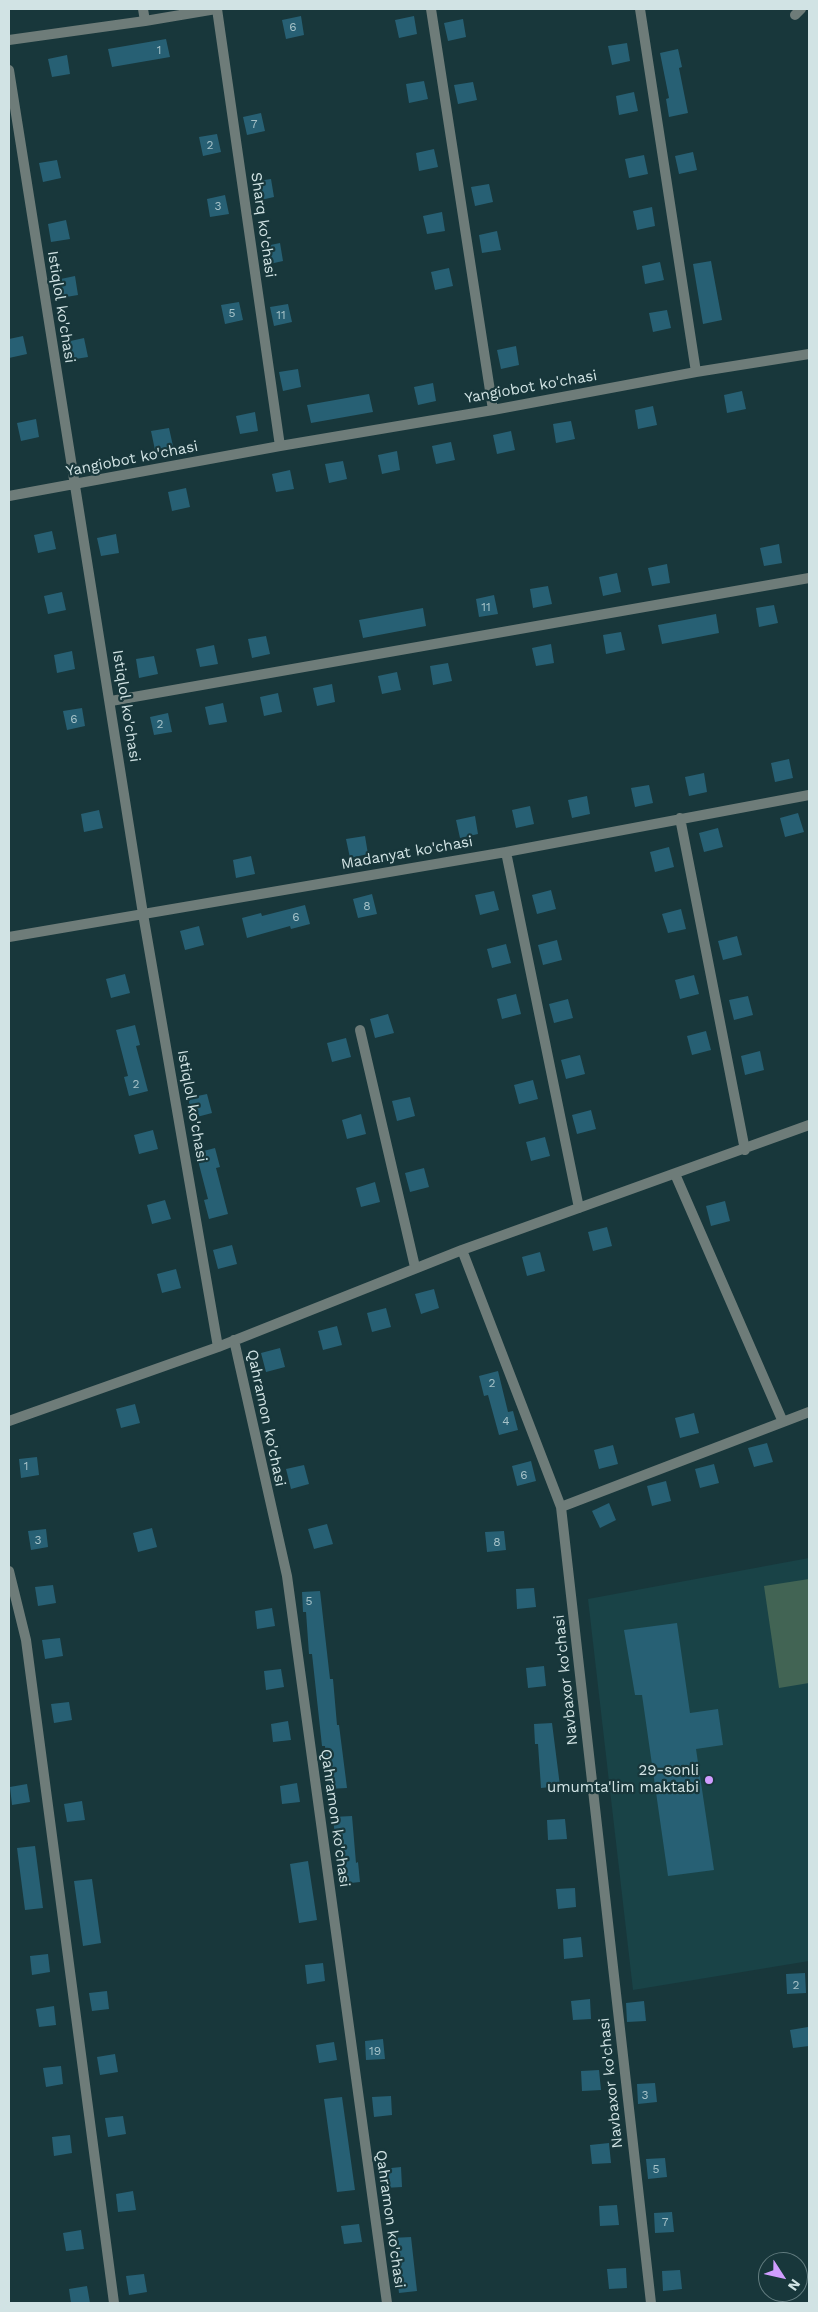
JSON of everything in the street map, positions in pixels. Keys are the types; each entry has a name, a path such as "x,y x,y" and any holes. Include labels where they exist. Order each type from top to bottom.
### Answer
{"street":[{"path":"143,9 145,21"},
{"path":"9,40 216,9"},
{"name":"Sharq ko'chasi","path":"216,9 280,446"},
{"path":"431,9 493,410"},
{"path":"640,9 696,372"},
{"name":"Istiqlol ko'chasi","path":"9,70 111,701 143,914 218,1347"},
{"name":"Yangiobot ko'chasi","path":"9,496 696,372 809,354"},
{"path":"111,701 809,578"},
{"name":"Madanyat ko'chasi","path":"9,937 506,852 809,795"},
{"path":"680,818 745,1150"},
{"path":"506,852 579,1208"},
{"path":"360,1030 415,1267"},
{"path":"9,1421 218,1347 415,1267 745,1150 809,1125"},
{"path":"674,1174 783,1422"},
{"name":"Navbaxor ko'chasi","path":"462,1250 561,1507 650,2303"},
{"name":"Qahramon ko'chasi","path":"234,1340 287,1576 387,2303"},
{"path":"561,1507 809,1412"},
{"path":"9,1571 26,1640 114,2303"}],"shaded area":[{"name":"29-sonli umumta'lim maktabi","path":"809,1558 809,1961 633,1990 588,1599"}],"green space":[{"path":"809,1579 809,1683 779,1688 764,1586"}],"building":[{"path":"301,16 304,35 286,39 282,20"},
{"path":"414,16 417,34 399,38 395,20"},
{"path":"463,19 466,37 448,41 444,23"},
{"path":"166,39 170,57 112,67 108,49"},
{"path":"627,43 630,61 612,65 608,46"},
{"path":"678,49 682,67 679,68 688,113 669,117 666,99 669,98 660,53"},
{"path":"67,55 70,74 52,77 48,59"},
{"path":"424,81 428,99 409,103 406,84"},
{"path":"473,82 477,100 458,104 454,85"},
{"path":"634,92 638,111 619,115 616,96"},
{"path":"261,113 265,131 247,135 243,117"},
{"path":"217,134 221,152 203,156 199,137"},
{"path":"434,149 438,167 419,171 416,153"},
{"path":"693,152 697,170 679,174 675,156"},
{"path":"644,155 648,174 629,178 625,159"},
{"path":"57,160 61,178 43,182 39,163"},
{"path":"271,179 274,197 256,201 252,182"},
{"path":"489,184 493,202 475,206 471,187"},
{"path":"225,195 229,214 210,217 207,199"},
{"path":"652,207 655,226 637,230 633,211"},
{"path":"442,212 445,231 427,234 423,216"},
{"path":"66,220 70,239 51,242 48,224"},
{"path":"497,231 501,250 482,253 479,235"},
{"path":"280,243 283,261 265,265 261,247"},
{"path":"711,261 722,320 703,324 693,264"},
{"path":"660,262 664,280 645,284 642,266"},
{"path":"449,268 453,286 435,290 431,272"},
{"path":"75,276 78,295 60,298 56,280"},
{"path":"239,302 243,320 225,324 221,305"},
{"path":"288,304 292,322 274,326 270,307"},
{"path":"667,310 671,328 653,332 649,313"},
{"path":"23,336 27,354 9,358 9,339"},
{"path":"84,338 88,357 69,360 66,342"},
{"path":"516,346 519,365 501,369 497,350"},
{"path":"298,369 301,387 283,391 279,372"},
{"path":"433,383 436,401 418,405 414,387"},
{"path":"742,391 746,409 727,413 724,395"},
{"path":"369,394 373,412 311,423 307,405"},
{"path":"653,406 657,425 638,429 635,410"},
{"path":"255,412 258,431 240,434 236,416"},
{"path":"36,419 39,437 21,441 17,423"},
{"path":"571,421 575,439 556,443 553,424"},
{"path":"169,428 173,446 155,450 151,431"},
{"path":"511,431 515,450 497,454 493,435"},
{"path":"451,442 455,460 436,464 432,446"},
{"path":"397,451 400,470 382,474 378,455"},
{"path":"343,461 347,479 329,483 325,464"},
{"path":"290,470 294,489 276,492 272,474"},
{"path":"186,488 190,507 172,511 168,492"},
{"path":"52,531 56,549 38,553 34,535"},
{"path":"116,534 119,553 101,556 97,538"},
{"path":"779,544 782,563 764,566 760,548"},
{"path":"667,564 670,583 652,586 648,568"},
{"path":"617,573 621,592 603,596 599,577"},
{"path":"548,586 552,604 533,608 530,589"},
{"path":"62,592 66,610 48,614 44,596"},
{"path":"494,595 498,614 479,617 476,599"},
{"path":"774,605 778,623 759,627 756,608"},
{"path":"423,608 426,626 363,638 359,620"},
{"path":"716,614 719,633 662,644 658,625"},
{"path":"621,632 625,650 606,654 603,635"},
{"path":"266,636 270,654 252,658 248,639"},
{"path":"551,644 554,663 536,666 532,648"},
{"path":"214,645 218,664 200,667 196,649"},
{"path":"72,651 75,669 57,673 54,655"},
{"path":"154,656 158,674 139,678 136,659"},
{"path":"448,663 452,681 433,685 430,666"},
{"path":"397,672 401,690 382,694 378,676"},
{"path":"332,684 335,702 317,706 313,688"},
{"path":"278,693 282,712 264,716 260,697"},
{"path":"223,703 227,722 209,725 205,707"},
{"path":"82,708 85,726 67,730 63,711"},
{"path":"168,713 172,732 154,735 150,717"},
{"path":"789,759 793,778 775,782 771,763"},
{"path":"704,773 707,792 689,796 685,777"},
{"path":"649,785 653,803 635,807 631,788"},
{"path":"587,796 590,814 572,818 568,800"},
{"path":"530,806 534,824 516,828 512,810"},
{"path":"99,810 103,828 84,832 81,814"},
{"path":"798,813 804,832 785,837 780,818"},
{"path":"475,816 478,834 460,838 456,820"},
{"path":"718,828 723,847 704,852 699,833"},
{"path":"365,836 368,854 350,858 346,839"},
{"path":"669,847 674,867 655,872 650,852"},
{"path":"251,856 255,874 236,878 233,860"},
{"path":"551,890 556,909 537,914 532,895"},
{"path":"494,891 499,910 480,915 475,895"},
{"path":"372,894 377,914 358,918 353,899"},
{"path":"305,905 310,924 291,929 290,926 247,938 242,918 261,913 262,916"},
{"path":"681,909 686,929 668,933 662,914"},
{"path":"199,926 204,945 185,950 180,931"},
{"path":"737,936 742,955 723,960 718,941"},
{"path":"557,940 562,960 543,965 538,945"},
{"path":"506,944 511,963 492,968 487,949"},
{"path":"125,974 130,993 111,998 106,979"},
{"path":"694,975 699,994 680,999 675,980"},
{"path":"516,994 521,1014 502,1019 497,999"},
{"path":"748,996 753,1015 734,1020 729,1000"},
{"path":"568,999 573,1018 554,1023 549,1004"},
{"path":"388,1014 394,1033 375,1038 370,1019"},
{"path":"135,1025 140,1045 136,1046 148,1091 129,1096 124,1077 128,1076 116,1030"},
{"path":"706,1031 711,1050 692,1055 687,1036"},
{"path":"346,1038 351,1057 332,1062 327,1043"},
{"path":"760,1051 764,1070 745,1075 741,1056"},
{"path":"580,1055 585,1074 566,1079 561,1060"},
{"path":"533,1080 538,1099 519,1104 514,1085"},
{"path":"207,1094 212,1113 193,1118 188,1098"},
{"path":"410,1097 415,1116 397,1121 392,1101"},
{"path":"591,1110 596,1129 577,1134 572,1115"},
{"path":"361,1114 366,1134 347,1139 342,1120"},
{"path":"153,1130 158,1149 139,1154 134,1135"},
{"path":"545,1137 550,1156 531,1161 526,1142"},
{"path":"215,1148 220,1167 216,1168 228,1214 209,1219 204,1200 208,1199 196,1153"},
{"path":"424,1168 429,1187 410,1192 405,1173"},
{"path":"375,1182 380,1202 361,1207 356,1188"},
{"path":"165,1200 171,1219 152,1224 147,1205"},
{"path":"725,1201 730,1221 711,1226 706,1206"},
{"path":"607,1227 612,1246 593,1251 588,1232"},
{"path":"232,1245 237,1264 218,1269 213,1250"},
{"path":"540,1252 545,1271 527,1276 522,1257"},
{"path":"176,1269 181,1288 162,1293 157,1274"},
{"path":"434,1289 439,1308 421,1314 415,1294"},
{"path":"386,1308 391,1327 372,1332 367,1313"},
{"path":"337,1326 342,1345 323,1350 318,1331"},
{"path":"280,1348 285,1367 266,1372 261,1353"},
{"path":"498,1371 508,1412 513,1411 518,1430 499,1435 488,1395 484,1396 479,1376"},
{"path":"135,1404 140,1423 121,1428 116,1409"},
{"path":"694,1413 699,1433 680,1438 675,1418"},
{"path":"767,1443 773,1462 754,1467 748,1448"},
{"path":"613,1445 618,1464 599,1469 594,1450"},
{"path":"37,1457 39,1475 21,1478 19,1459"},
{"path":"531,1461 536,1481 517,1486 512,1466"},
{"path":"714,1464 719,1483 700,1488 695,1469"},
{"path":"304,1465 309,1484 291,1489 286,1469"},
{"path":"666,1481 671,1501 652,1506 647,1486"},
{"path":"609,1503 616,1520 600,1528 592,1511"},
{"path":"327,1524 333,1544 314,1549 308,1529"},
{"path":"152,1528 157,1547 138,1552 133,1533"},
{"path":"46,1529 48,1547 31,1550 28,1531"},
{"path":"504,1531 506,1550 487,1552 485,1532"},
{"path":"53,1585 56,1603 38,1606 35,1587"},
{"path":"534,1588 536,1607 517,1609 516,1589"},
{"path":"320,1591 330,1679 333,1679 337,1725 339,1725 347,1788 328,1789 325,1746 322,1746 312,1654 309,1654 306,1612 303,1612 302,1592"},
{"path":"272,1608 275,1626 257,1629 255,1611"},
{"path":"677,1623 690,1713 718,1709 723,1745 696,1749 714,1870 668,1876 642,1695 635,1695 624,1630"},
{"path":"60,1638 63,1656 45,1659 42,1640"},
{"path":"544,1666 546,1686 528,1688 526,1668"},
{"path":"281,1669 284,1687 266,1690 264,1671"},
{"path":"69,1702 72,1720 54,1723 51,1704"},
{"path":"288,1721 291,1740 273,1742 271,1724"},
{"path":"552,1723 560,1786 541,1788 538,1744 535,1744 534,1724"},
{"path":"297,1783 300,1802 282,1804 280,1786"},
{"path":"27,1784 30,1802 12,1805 10,1787"},
{"path":"82,1801 85,1820 67,1822 64,1804"},
{"path":"352,1816 356,1863 358,1862 360,1882 341,1884 338,1837 335,1837 333,1817"},
{"path":"565,1819 567,1839 548,1840 547,1820"},
{"path":"35,1846 43,1908 25,1910 17,1848"},
{"path":"308,1861 317,1920 299,1923 290,1864"},
{"path":"92,1879 101,1943 83,1946 74,1881"},
{"path":"575,1888 576,1907 558,1909 556,1889"},
{"path":"581,1937 583,1957 564,1959 563,1939"},
{"path":"48,1954 50,1972 32,1975 30,1956"},
{"path":"323,1963 325,1981 307,1984 305,1965"},
{"path":"805,1973 806,1993 787,1994 786,1974"},
{"path":"107,1991 109,2009 92,2011 89,1993"},
{"path":"590,1999 591,2019 573,2020 571,2001"},
{"path":"644,2001 646,2021 627,2022 626,2003"},
{"path":"54,2006 56,2025 39,2027 36,2009"},
{"path":"808,2027 809,2046 793,2048 790,2030"},
{"path":"383,2039 385,2059 366,2060 365,2041"},
{"path":"334,2042 337,2060 319,2063 316,2045"},
{"path":"115,2054 118,2072 100,2075 97,2057"},
{"path":"61,2066 63,2084 46,2087 43,2068"},
{"path":"599,2070 601,2090 582,2091 581,2071"},
{"path":"655,2083 657,2102 638,2104 637,2084"},
{"path":"391,2096 392,2115 374,2117 372,2097"},
{"path":"342,2097 355,2190 337,2192 324,2099"},
{"path":"123,2116 126,2134 108,2137 105,2118"},
{"path":"70,2135 72,2153 54,2156 52,2137"},
{"path":"609,2143 611,2163 592,2164 590,2145"},
{"path":"665,2158 667,2177 648,2179 646,2159"},
{"path":"401,2167 402,2187 384,2188 382,2169"},
{"path":"133,2191 136,2210 118,2212 116,2194"},
{"path":"617,2205 619,2225 600,2226 599,2206"},
{"path":"672,2212 674,2232 655,2233 654,2213"},
{"path":"359,2224 362,2242 344,2244 341,2226"},
{"path":"81,2230 84,2249 66,2251 63,2233"},
{"path":"411,2237 417,2291 399,2293 392,2238"},
{"path":"626,2268 627,2288 609,2289 607,2269"},
{"path":"680,2270 682,2289 663,2291 662,2271"},
{"path":"144,2274 147,2292 129,2295 126,2276"},
{"path":"87,2286 90,2303 71,2303 69,2289"}],"place":[{"name":"29-sonli umumta'lim maktabi","path":"709,1780"}]}
